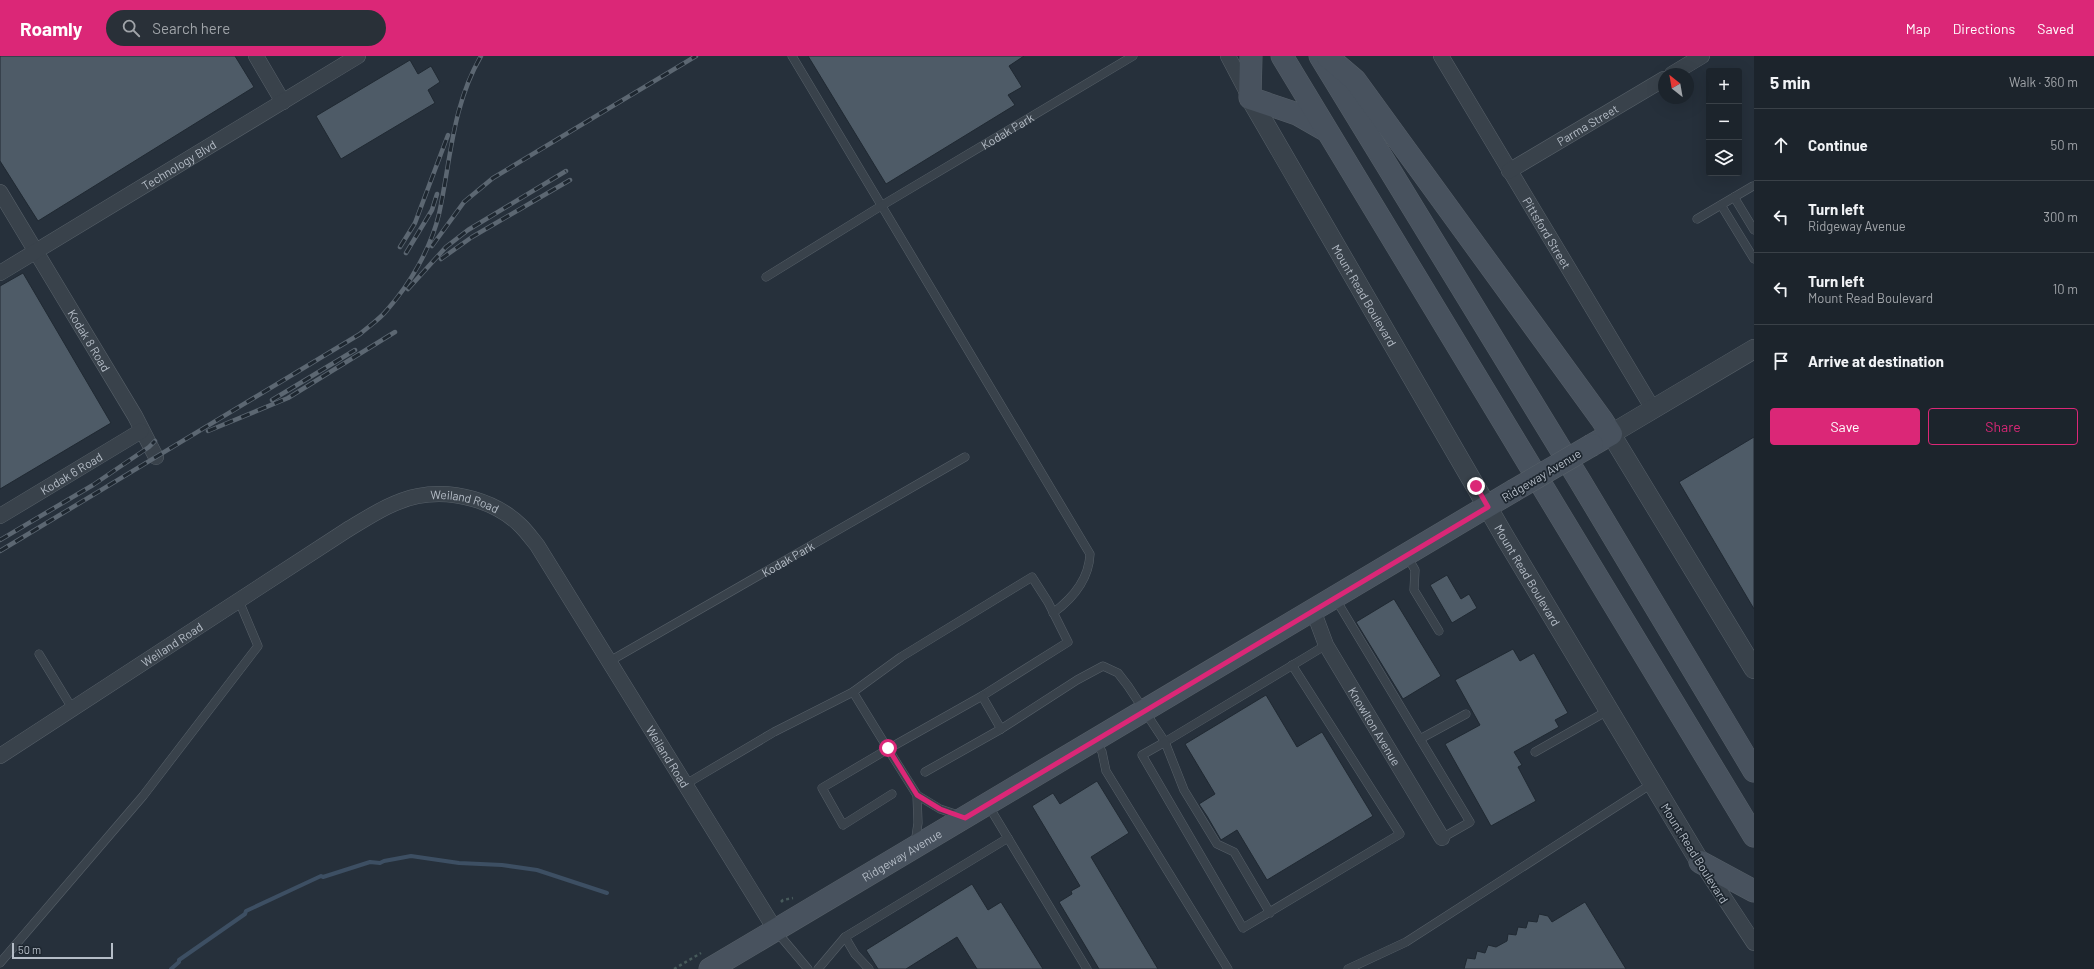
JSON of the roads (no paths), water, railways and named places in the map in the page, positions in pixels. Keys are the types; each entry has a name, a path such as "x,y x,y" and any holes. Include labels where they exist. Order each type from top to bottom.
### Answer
{"main road":[{"path":"1251,56 1250,98 1297,114 1327,131"},
{"path":"1282,56 1754,836"},
{"path":"1320,56 1584,488 1754,771"},
{"path":"1327,56 1355,80 1611,434"},
{"name":"Ridgeway Avenue","path":"710,969 1611,434"},
{"path":"1700,862 1754,891"}],"street":[{"path":"256,56 283,102"},
{"name":"Technology Blvd","path":"0,273 358,56"},
{"name":"Mount Read Boulevard","path":"1228,56 1250,98 1488,507 1700,862 1754,943"},
{"name":"Pittsford Street","path":"1441,56 1653,409"},
{"path":"1682,68 1702,56"},
{"name":"Parma Street","path":"1510,171 1658,83"},
{"path":"0,192 35,252"},
{"name":"Kodak 8 Road","path":"35,252 135,416 141,431 156,457"},
{"name":"Ridgeway Avenue","path":"1611,434 1754,349"},
{"name":"Kodak 6 Road","path":"0,516 141,431"},
{"path":"1611,434 1754,669"},
{"name":"Weiland Road","path":"0,756 346,530 388,506 418,496 440,494 463,496 501,512 521,526 537,545 776,931"},
{"name":"Knowlton Avenue","path":"1313,610 1326,645 1442,838"}],"lane":[{"path":"792,56 1090,554 1086,573 1078,588 1066,603 1053,613"},
{"name":"Kodak Park","path":"766,277 881,206 1134,56"},
{"path":"1697,219 1752,186"},
{"path":"1734,197 1754,230"},
{"path":"1721,205 1754,259"},
{"name":"Kodak Park","path":"610,661 965,457"},
{"path":"1407,555 1415,570 1414,590 1439,631"},
{"path":"686,784 774,732 853,692 901,657 1032,578 1068,642 982,696 888,748 822,788 844,825 892,794"},
{"path":"1335,598 1470,822 1442,838"},
{"path":"0,963 143,796 258,646 239,601"},
{"path":"1292,665 1400,834 1243,928 1142,756 1292,665 1326,645"},
{"path":"40,654 72,708"},
{"path":"925,772 1001,729 1077,680 1103,666 1118,673 1165,742 1184,790 1217,844 1234,852 1270,913"},
{"path":"853,692 917,795 940,809 965,818"},
{"path":"982,696 1001,729"},
{"path":"1535,752 1609,710"},
{"path":"1420,739 1466,714"},
{"path":"1095,740 1102,752 1106,771 1228,969"},
{"path":"1348,969 1406,942 1653,783"},
{"path":"914,848 918,823 917,795"},
{"path":"988,804 1087,969"},
{"path":"818,969 845,937 1008,838"},
{"path":"776,931 808,969"},
{"path":"845,937 855,954 869,969"}],"waterway":[{"path":"171,969 179,962 179,960 245,914 246,911 321,876 323,877 370,862 380,863 411,856 459,863 502,865 537,870 607,893"}],"railway":[{"path":"0,551 360,334 384,313 404,289 419,265 431,240 439,214 458,113 471,75 481,56"},
{"path":"432,246 464,202 493,178 696,56"},
{"path":"400,247 415,223 448,135"},
{"path":"408,289 446,247 468,230 566,171"},
{"path":"441,259 472,237 570,180"},
{"path":"406,253 432,210 437,194"},
{"path":"208,431 288,398 395,332"},
{"path":"272,400 355,350"},
{"path":"0,540 93,485 149,447 155,441"}]}
